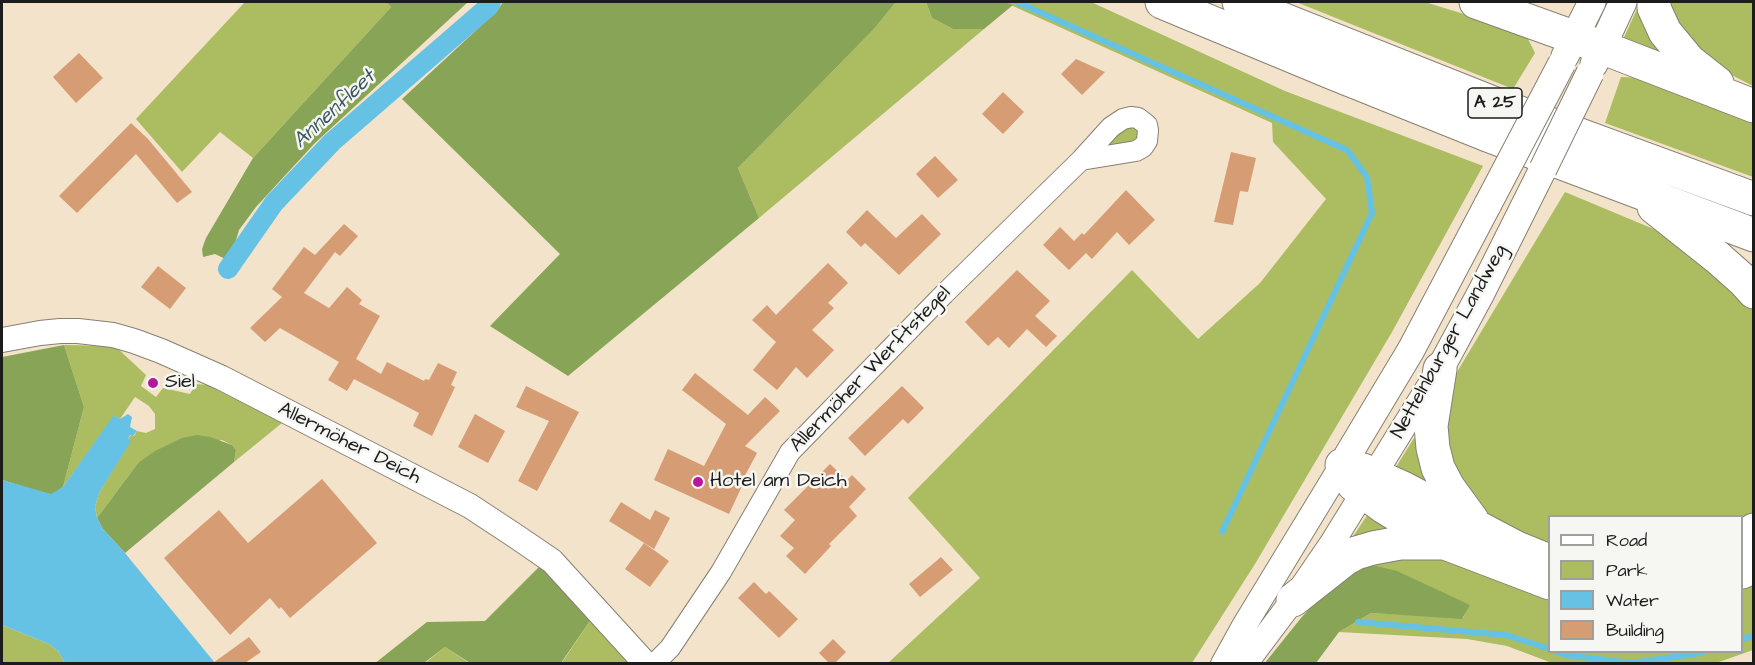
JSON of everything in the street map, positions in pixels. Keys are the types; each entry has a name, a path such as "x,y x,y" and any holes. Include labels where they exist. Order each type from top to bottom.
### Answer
{"highway":[{"name":"A 25","path":"1162,2 1485,134 1754,235"},
{"name":"A 25","path":"1239,2 1519,112 1754,199"},
{"path":"1482,3 1536,2"},
{"path":"1654,2 1654,8 1665,32 1689,61 1744,102"},
{"path":"1482,3 1582,55 1744,102"},
{"path":"1629,188 1717,257 1754,292"},
{"path":"1440,369 1431,426 1433,448 1438,468 1454,496 1479,528"},
{"path":"1342,465 1354,485 1369,483 1403,488 1517,548 1548,560"},
{"path":"1369,483 1412,525 1445,543 1548,582"},
{"path":"1293,600 1346,559 1356,554 1400,543 1445,543"}],"main road":[{"name":"Nettelnburger Landweg","path":"1440,369 1520,217 1582,55 1592,2"},
{"name":"Nettelnburger Landweg","path":"1342,465 1411,350 1488,204 1582,55 1623,2"}],"street":[{"name":"Allermöher Werftstegel","path":"654,663 670,648 721,572 790,452 936,302 1081,160"},
{"name":"Allermöher Deich","path":"2,340 60,331 113,335 160,351 222,378 470,506 552,561 646,663"},
{"name":"Nettelnburger Landweg","path":"1245,663 1293,600 1332,543 1440,369"},
{"name":"Nettelnburger Landweg","path":"1224,663 1342,465"}],"green space":[{"path":"245,2 386,2 391,7 253,158 220,132 182,172 136,119"},
{"path":"386,2 468,2 315,143 256,207 239,230 230,261 215,254 203,257 202,249 206,238 253,158 391,7"},
{"path":"503,2 896,2 874,29 738,168 759,218 568,376 490,326 560,254 402,99 497,11"},
{"path":"896,2 926,2 932,18 953,29 984,29 759,218 738,168 874,29"},
{"path":"926,2 1005,2 1013,5 984,29 953,29 932,18"},
{"path":"1004,2 1091,2 1285,91 1483,166 1392,332 1255,564 1192,663 888,663 980,578 908,498 1132,270 1198,339 1260,283 1326,199 1273,142 1272,123"},
{"path":"1296,2 1425,2 1525,33 1535,53 1513,89"},
{"path":"1666,2 1753,2 1753,86 1718,68 1679,33"},
{"path":"1639,9 1651,39 1663,55 1621,44"},
{"path":"1621,77 1648,78 1753,122 1753,177 1605,123"},
{"path":"1132,125 1139,130 1137,140 1103,150 1119,131"},
{"path":"1565,192 1656,230 1711,264 1753,306 1753,516 1743,526 1743,515 1548,515 1548,552 1499,532 1449,468 1445,392"},
{"path":"64,345 115,346 146,375 141,386 156,397 163,388 190,394 196,384 207,385 282,423 234,462 236,450 222,440 138,463 97,518 95,507 99,493 130,441 128,439 137,431 146,433 155,429 155,414 149,406 135,397 120,419 115,416 63,487 84,407"},
{"path":"64,345 84,407 63,487 51,495 2,480 2,357"},
{"path":"197,435 232,445 236,450 234,462 125,553 103,529 97,518 138,463 155,451 182,438"},
{"path":"1414,438 1417,440 1431,488 1393,472"},
{"path":"1368,514 1401,530 1348,544"},
{"path":"1441,555 1548,598 1548,653 1743,653 1743,585 1753,579 1753,650 1716,663 1552,663 1507,646 1467,639 1339,632 1371,613 1463,618 1469,605 1364,563"},
{"path":"1364,563 1397,571 1470,605 1462,619 1371,613 1339,632 1316,663 1264,664 1328,588"},
{"path":"541,565 592,618 561,663 470,663 445,647 424,663 374,664 427,622 485,621"},
{"path":"592,618 630,664 561,664"},
{"path":"2,625 49,644 58,651 65,663 2,664"},
{"path":"445,647 469,663 424,664"}],"water":[{"path":"128,414 132,417 130,427 137,431 133,436 130,435 128,439 131,441 99,493 95,507 97,518 103,529 215,663 65,663 58,651 49,644 2,625 2,480 51,494 63,487 114,415 120,419"}],"building":[{"path":"79,53 103,78 76,103 53,77"},
{"path":"1076,59 1105,72 1082,95 1061,74"},
{"path":"1003,92 1024,112 1003,134 982,114"},
{"path":"131,123 148,139 192,192 177,203 136,154 77,213 59,196"},
{"path":"1231,152 1256,158 1248,192 1240,191 1233,225 1214,222"},
{"path":"935,156 958,180 938,198 916,174"},
{"path":"1126,190 1155,220 1129,245 1117,232 1092,259 1086,253 1069,270 1043,245 1060,227 1074,241 1082,233 1084,235"},
{"path":"867,210 896,238 922,214 941,234 899,275 865,243 861,247 846,232"},
{"path":"344,224 358,236 340,256 335,252 304,293 329,308 347,287 362,300 359,304 380,316 356,359 381,374 387,362 424,381 429,380 438,363 457,372 451,385 455,387 432,436 413,426 419,413 354,379 347,391 328,380 339,362 280,328 265,342 250,328 282,297 272,289 304,247 315,255"},
{"path":"828,263 848,283 828,303 834,308 812,330 834,350 807,378 796,367 777,390 753,370 776,342 752,320 767,305 776,315"},
{"path":"158,266 186,288 170,309 141,287"},
{"path":"1017,270 1050,301 1035,316 1057,336 1046,347 1027,329 1009,348 998,337 988,346 965,322"},
{"path":"695,373 748,415 765,397 780,411 745,446 757,453 741,483 743,484 729,514 654,480 668,449 704,466 726,424 682,390"},
{"path":"526,386 579,412 537,491 518,481 549,421 516,407"},
{"path":"902,386 924,408 908,424 903,419 865,456 848,438"},
{"path":"475,414 505,431 488,463 458,447"},
{"path":"830,464 847,480 852,475 866,489 849,507 857,516 829,544 831,546 805,574 786,556 794,548 780,536 795,520 784,510"},
{"path":"322,479 377,543 290,618 270,598 230,635 164,558 219,510 248,543"},
{"path":"621,502 650,520 655,510 670,518 654,549 609,521"},
{"path":"644,543 669,561 650,587 625,569"},
{"path":"941,557 953,570 920,597 909,584"},
{"path":"754,582 766,594 769,591 798,619 779,638 738,598"},
{"path":"249,637 261,652 245,663 213,663"},
{"path":"833,639 846,652 835,663 829,663 819,653"}],"waterway":[{"name":"Annenfleet","path":"228,269 274,203 332,142 491,2"},
{"path":"1017,2 1347,150 1367,177 1372,213 1222,532"},
{"path":"1358,622 1506,635 1548,648"},
{"path":"1743,639 1754,636"},
{"path":"1559,653 1631,663 1699,653"}],"place":[{"name":"Siel","path":"153,383"},
{"name":"Hotel am Deich","path":"698,482"}]}
